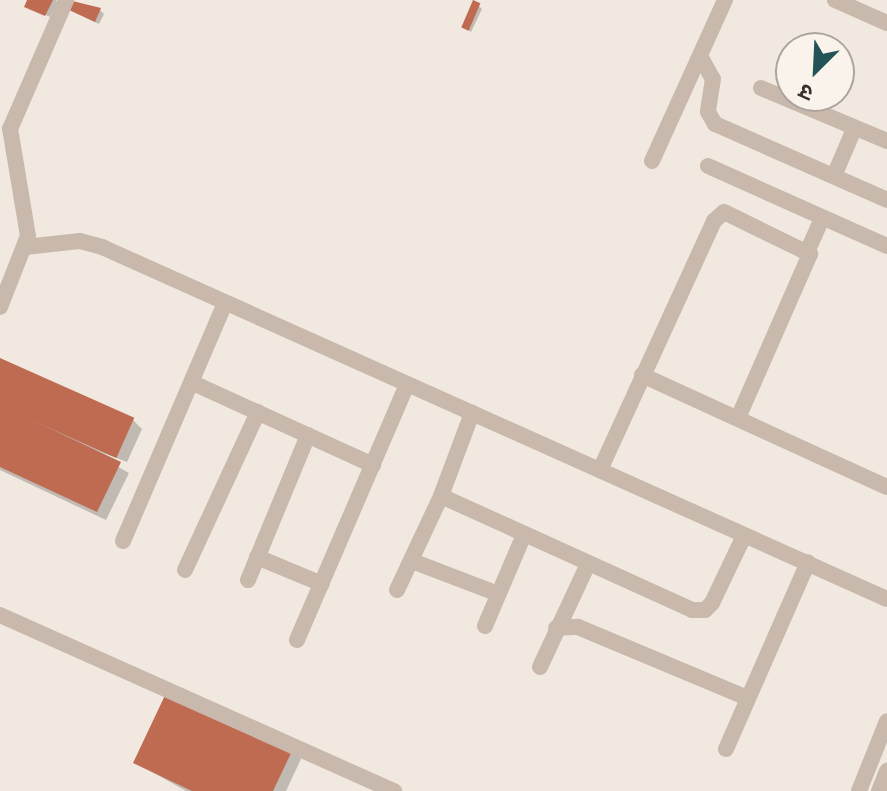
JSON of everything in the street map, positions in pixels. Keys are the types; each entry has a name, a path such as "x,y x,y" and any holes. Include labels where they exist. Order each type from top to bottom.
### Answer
{"street":[{"path":"0,307 25,247 27,218 10,129 66,0"},
{"path":"652,161 725,0"},
{"path":"835,0 887,23"},
{"path":"700,56 713,79 708,112 715,124 887,200"},
{"path":"761,88 887,141"},
{"path":"834,176 854,129"},
{"path":"708,166 887,246"},
{"path":"600,470 720,212 808,250"},
{"path":"738,418 810,261 808,250 822,218"},
{"path":"25,247 80,241 102,247 224,305 887,599"},
{"path":"123,541 224,305"},
{"path":"642,375 887,487"},
{"path":"193,383 373,465"},
{"path":"297,640 407,385"},
{"path":"185,570 258,412"},
{"path":"397,590 441,496 472,413"},
{"path":"248,580 308,435"},
{"path":"441,496 587,566 705,610 744,536"},
{"path":"485,626 496,593 523,537"},
{"path":"257,557 322,584"},
{"path":"412,561 496,593"},
{"path":"726,749 808,562"},
{"path":"540,667 587,566"},
{"path":"0,615 394,791"},
{"path":"556,628 578,627 748,698"},
{"path":"859,791 887,721"},
{"path":"879,791 887,771"}],"building":[{"path":"27,0 53,0 45,16 24,7"},
{"path":"68,0 101,8 95,22 65,8"},
{"path":"473,0 480,3 469,31 461,28"},
{"path":"0,358 134,418 116,458 0,406"},
{"path":"0,405 121,462 97,512 0,467"},
{"path":"168,689 293,749 273,791 192,791 133,763"}]}
